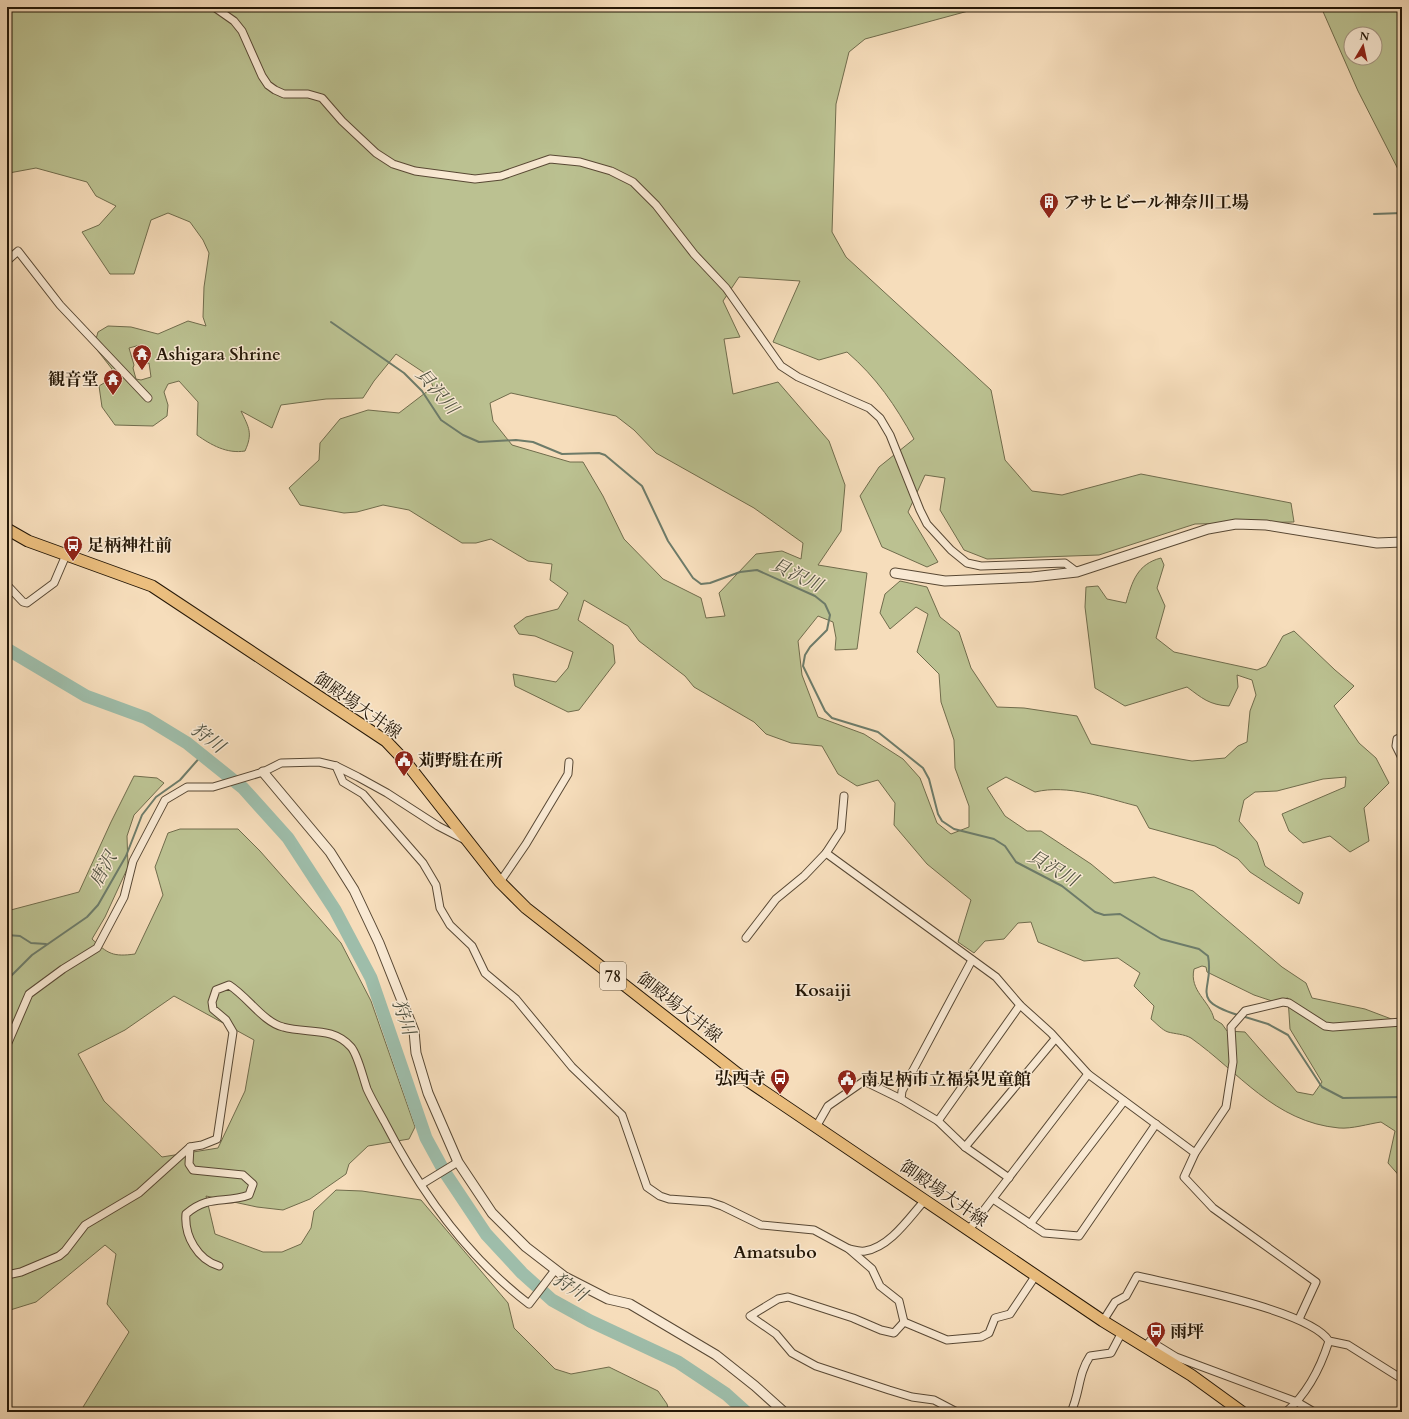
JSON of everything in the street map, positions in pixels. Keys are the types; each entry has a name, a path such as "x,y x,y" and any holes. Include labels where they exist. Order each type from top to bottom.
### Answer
{"main road":[{"name":"御殿場大井線","path":"7,529 28,541 152,586 386,741 405,761 500,882 526,908 738,1074 1103,1321 1191,1374 1242,1412"}],"street":[{"path":"214,7 234,21 242,31 262,76 268,85 284,94 308,94 322,98 342,121 376,153 393,164 415,171 475,179 501,176 550,159 580,162 611,171 633,182 656,205 694,254 726,288 781,366 798,378 869,408 880,418 890,434 927,524 951,550 967,563 981,566 1065,563 1077,572"},
{"path":"7,261 18,251 60,305 148,398"},
{"path":"894,573 945,581 1032,577 1077,572 1208,529 1236,524 1266,525 1377,543 1402,542"},
{"path":"7,585 23,602 27,603 54,583 66,555"},
{"path":"1402,736 1397,739 1396,746 1402,758"},
{"path":"7,1045 29,994 63,969 97,948 124,897 133,861 165,800 186,787 213,787 260,773 281,763 302,761 319,762 336,766 387,793 438,826 468,842"},
{"path":"500,882 526,844 568,774 569,762"},
{"path":"336,766 343,782 363,794 423,863 436,885 440,908 450,925 472,946 486,973 516,999 572,1067 622,1115 647,1187 660,1196 669,1199 710,1202 722,1206 761,1225 814,1230 849,1250 872,1269 880,1286 899,1300 904,1322"},
{"path":"260,773 330,852 354,890 378,943 414,1031 416,1054 428,1093 458,1162 492,1213 553,1272 608,1299 630,1304 716,1355 756,1386 784,1412"},
{"path":"746,938 776,899 804,876 826,853 841,830 844,796"},
{"path":"826,853 939,938 996,978 1020,1005 1088,1074 1195,1153"},
{"path":"901,1099 902,1091 972,960"},
{"path":"7,1276 21,1272 59,1256 65,1251 85,1225 139,1193 190,1147 202,1145 217,1138 233,1032 226,1020 213,1009 212,1002 216,990 229,985 242,994 261,1014 273,1023 284,1028 325,1031 341,1038 352,1048 374,1103 390,1134 441,1216 479,1260 510,1290 529,1304 553,1272"},
{"path":"1299,1319 1316,1282 1213,1208 1184,1177 1195,1153 1226,1107 1233,1062 1231,1027 1245,1011 1283,1002 1293,1006 1325,1026 1333,1027 1402,1022"},
{"path":"938,1121 1020,1005"},
{"path":"966,1147 1055,1039"},
{"path":"968,1231 1088,1074"},
{"path":"816,1127 828,1106 864,1080 901,1099 938,1121 966,1147 1008,1178"},
{"path":"1030,1224 1124,1101"},
{"path":"993,1198 1044,1233 1079,1236 1156,1124"},
{"path":"190,1147 189,1164 193,1170 243,1175 253,1184 249,1195 240,1198 205,1202 194,1207 186,1214 187,1230 195,1246 203,1258 210,1264 219,1266"},
{"path":"422,1184 458,1162"},
{"path":"849,1250 864,1251 879,1247 893,1235 925,1200"},
{"path":"904,1322 947,1340 981,1337 989,1333 995,1318 1010,1314 1036,1275"},
{"path":"1103,1321 1115,1302 1126,1296 1137,1276 1259,1306 1299,1319 1326,1335 1329,1340 1348,1345 1402,1379"},
{"path":"904,1322 894,1332 881,1330 853,1318 788,1297 778,1299 750,1316 776,1334 792,1353 816,1366 912,1397 934,1400 955,1412"},
{"path":"1071,1412 1079,1387 1082,1368 1090,1356 1111,1353 1122,1332"},
{"path":"1286,1412 1298,1402 1323,1359 1329,1340"},
{"path":"1146,1346 1150,1341 1176,1357 1298,1402 1314,1412"}],"green space":[{"path":"7,7 983,7 865,39 849,52 836,104 832,232 846,257 991,390 1005,460 1032,491 1062,495 1141,474 1291,503 1294,522 1195,524 1099,555 987,559 964,550 940,510 945,478 925,475 908,512 938,562 927,567 882,547 860,496 879,467 914,439 900,415 885,392 847,352 819,360 773,342 800,281 739,277 723,301 740,337 724,339 733,394 778,382 829,441 845,485 841,531 818,565 867,573 857,649 835,650 836,638 833,622 818,616 798,641 802,675 818,717 864,734 903,759 920,778 937,823 951,834 969,827 969,806 955,768 954,740 941,702 939,674 917,652 928,614 916,607 890,629 880,613 885,594 900,581 927,587 940,617 959,632 971,668 997,707 1024,708 1077,716 1091,744 1192,761 1225,758 1238,746 1247,742 1250,711 1256,695 1252,680 1237,675 1238,687 1229,706 1216,704 1202,698 1187,687 1125,706 1095,688 1085,607 1086,587 1098,586 1107,599 1126,603 1133,581 1141,569 1153,561 1161,558 1164,565 1157,588 1165,606 1156,638 1174,652 1257,670 1266,666 1283,636 1294,631 1354,686 1334,706 1359,743 1376,758 1389,783 1364,808 1369,841 1350,852 1330,836 1303,843 1289,831 1282,814 1345,787 1346,777 1323,779 1277,791 1255,792 1244,800 1239,821 1257,842 1265,866 1303,893 1299,904 1250,872 1238,859 1215,846 1149,828 1137,806 1073,791 1048,790 1035,792 1006,777 987,788 1005,816 1027,831 1041,831 1091,864 1114,883 1154,877 1193,891 1282,967 1306,983 1312,998 1365,1009 1402,1023 1402,1179 1388,1163 1395,1131 1381,1122 1344,1128 1316,1124 1295,1116 1276,1106 1259,1094 1191,1038 1166,1031 1151,1019 1154,1006 1134,986 1140,973 1118,958 1084,961 1038,942 1031,922 1018,923 1004,939 985,941 974,953 958,942 971,900 927,864 894,825 895,803 878,780 857,786 838,774 822,746 791,743 766,734 754,722 694,687 685,676 639,641 628,626 584,600 578,620 613,645 615,663 579,710 568,712 515,686 513,674 556,682 568,668 573,652 535,636 519,634 514,626 526,617 558,609 568,593 550,580 552,564 528,561 491,539 476,543 462,543 409,510 383,505 357,512 344,513 300,505 289,488 319,460 320,443 340,419 368,410 399,413 433,387 429,376 396,354 374,381 363,398 326,399 281,405 272,428 241,411 249,431 249,440 245,451 238,452 220,448 197,435 198,402 179,381 168,384 164,392 168,405 167,416 153,426 115,425 102,407 99,386 109,380 112,369 94,346 98,332 108,326 131,327 158,334 188,321 206,326 203,317 204,287 209,253 203,240 190,222 168,213 151,220 134,274 110,274 82,232 99,225 116,206 96,196 87,182 36,168 9,173 7,175","holes":["140,345 142,347 141,357 144,365 149,363 151,377 141,380 136,379 129,348","511,393 616,416 634,430 656,453 754,508 803,543 801,559 782,551 756,554 719,593 725,616 706,618 701,598 663,579 624,539 603,496 583,462 570,462 512,445 493,421 490,403","1202,966 1206,967 1207,972 1254,995 1272,1001 1288,998 1290,1029 1322,1082 1313,1095 1297,1092 1245,1032 1227,1031 1222,1024 1214,1019 1212,1013 1194,984 1194,969"]},
{"path":"1321,7 1402,7 1402,177 1358,91 1347,66 1383,66 1383,26 1343,26 1343,57"},
{"path":"134,776 157,778 164,783 134,815 127,836 128,867 105,917 92,939 102,948 116,955 135,954 163,895 155,867 168,833 180,829 238,829 260,851 341,943 371,1001 415,1127 409,1139 368,1146 349,1164 346,1174 310,1199 283,1210 257,1207 206,1196 215,1234 263,1252 282,1252 301,1244 311,1228 314,1211 336,1190 362,1191 421,1200 508,1303 514,1328 555,1369 571,1374 609,1367 658,1391 667,1404 669,1412 80,1412 129,1332 107,1304 116,1254 105,1245 36,1302 7,1311 7,911 79,892","holes":["174,996 254,1040 245,1091 218,1148 162,1157 104,1101 78,1054 125,1030"]}],"waterway":[{"path":"1374,214 1402,213"},
{"name":"貝沢川","path":"331,322 404,373 422,391 441,420 463,435 479,442 516,440 533,442 562,454 599,453 605,455 642,486 668,541 693,578 701,584 710,583 740,572 757,570 815,596 825,604 830,615 827,630 810,647 805,655 803,666 825,711 832,718 878,732 923,768 929,779 938,814 942,821 954,829 994,839 1005,846 1016,862 1062,886 1095,912 1104,915 1120,914 1161,939 1199,949 1208,956 1209,968 1206,992 1208,998 1213,1004 1238,1015"},
{"name":"狩川","path":"7,649 86,696 146,718 187,743 243,788 288,838 335,910 371,978 426,1138 444,1171 486,1234 522,1273 552,1300 590,1321 678,1362 726,1394 746,1412"},
{"name":"唐沢","path":"7,980 32,955 87,917 98,905 126,856 142,815 156,797 180,780 202,755"},
{"path":"7,935 20,936 31,943 46,944"},
{"name":"貝沢川","path":"1242,1016 1268,1024 1288,1035 1322,1087 1343,1098 1402,1097"}],"place":[{"name":"アサヒビール神奈川工場","path":"1049,219"},
{"name":"Ashigara Shrine","path":"142,371"},
{"name":"観音堂","path":"113,396"},
{"name":"足柄神社前","path":"73,562"},
{"name":"苅野駐在所","path":"404,777"},
{"name":"弘西寺","path":"780,1095"},
{"name":"南足柄市立福泉児童館","path":"847,1096"},
{"name":"雨坪","path":"1156,1348"}],"district":[{"name":"Kosaiji","path":"823,990"},
{"name":"Amatsubo","path":"775,1252"}]}
